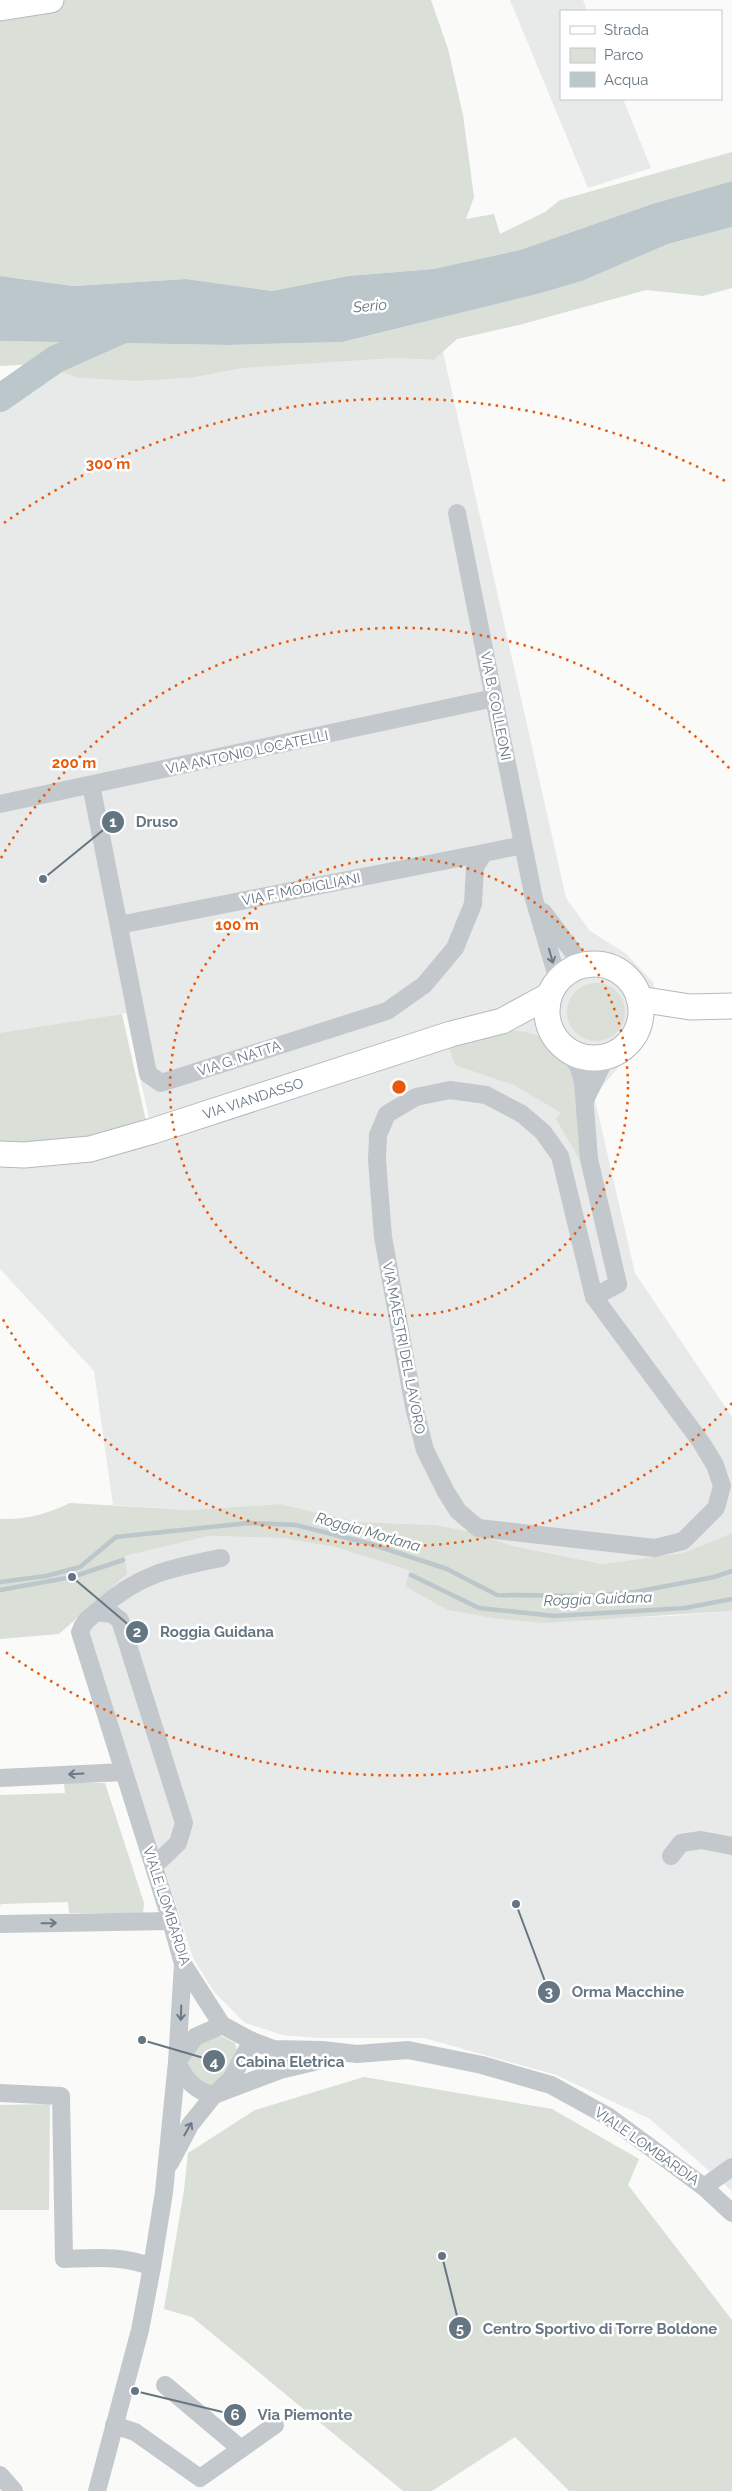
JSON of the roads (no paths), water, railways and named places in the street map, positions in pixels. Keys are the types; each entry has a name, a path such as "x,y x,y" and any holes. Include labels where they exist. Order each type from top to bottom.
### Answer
{"street":[{"path":"0,8 51,0"},
{"name":"VIA B. COLLEONI","path":"457,513 553,988"},
{"name":"VIA ANTONIO LOCATELLI","path":"0,804 494,698"},
{"name":"VIA G. NATTA","path":"91,786 148,1074 161,1083 387,1011 424,985 455,948 473,904 475,867 484,853"},
{"path":"484,853 523,844"},
{"name":"VIA F. MODIGLIANI","path":"118,925 484,853"},
{"name":"VIA B. COLLEONI","path":"534,899 582,964"},
{"path":"594,1297 618,1284 592,1178 583,1082 579,1068 569,1051 559,1043 552,1032 547,1014 553,988 568,970 582,964 604,965 624,974 634,985 639,998 641,1011 634,1035"},
{"name":"VIA VIANDASSO","path":"0,1154 90,1149 153,1131 452,1034 502,1021 553,988"},
{"path":"639,998 690,1007 732,1006"},
{"path":"569,1051 593,1058 606,1057 627,1044 634,1035 657,1020 690,1007"},
{"name":"VIA VIANDASSO","path":"502,1021 552,1032"},
{"path":"584,1103 606,1057"},
{"name":"VIA MAESTRI DEL LAVORO","path":"450,1090 486,1095 522,1114 542,1132 560,1156 594,1297 701,1442 715,1465 722,1486 716,1508 683,1541 655,1548 478,1528 458,1511 446,1492 425,1450 414,1407 383,1237 378,1134 386,1114 416,1096 450,1090"},
{"name":"VIALE LOMBARDIA","path":"221,1558 166,1570 132,1584 83,1623 80,1632 172,1921 183,1964 222,2025 252,2041 273,2049 322,2050 356,2054 408,2050 482,2065 551,2085 609,2117 704,2187 732,2213"},
{"path":"97,1612 112,1614 120,1620 184,1823 178,1843 154,1866"},
{"path":"0,1778 124,1772"},
{"path":"671,1856 681,1844 701,1840 732,1846"},
{"path":"0,1924 172,1921"},
{"path":"97,2491 140,2330 152,2267 165,2173 177,2062 183,1964"},
{"path":"177,2062 195,2037 222,2025"},
{"path":"165,2173 190,2125 214,2095 231,2079 252,2041"},
{"path":"177,2062 183,2075 192,2085 214,2095 280,2070 356,2054"},
{"path":"0,2093 61,2096 64,2259 111,2257 141,2262 152,2267"},
{"path":"704,2187 732,2167"},
{"path":"165,2385 241,2449"},
{"path":"114,2425 135,2432 200,2484 241,2449 276,2425"},
{"path":"0,2475 9,2491"},
{"path":"0,2475 14,2491"}],"water":[{"name":"Serio","path":"732,181 732,227 668,244 582,281 541,293 342,342 228,345 0,341 0,276 73,286 186,279 272,291 348,276 433,269 520,250 652,204"}],"waterway":[{"path":"0,398 56,359 119,331"},
{"name":"Roggia Morlana","path":"0,1582 46,1576 80,1567 116,1537 248,1523 296,1525 371,1544 447,1569 497,1595 587,1596 635,1592 714,1577 732,1571"},
{"name":"Roggia Guidana","path":"0,1590 72,1577 123,1560"},
{"name":"Roggia Guidana","path":"411,1575 479,1608 554,1616 685,1608 732,1599"}],"place":[{"name":"Druso","path":"43,879"},
{"name":"Roggia Guidana","path":"72,1577"},
{"name":"Orma Macchine","path":"516,1904"},
{"name":"Cabina Eletrica","path":"142,2040"},
{"name":"Centro Sportivo di Torre Boldone","path":"442,2256"},
{"name":"Via Piemonte","path":"135,2391"}]}
